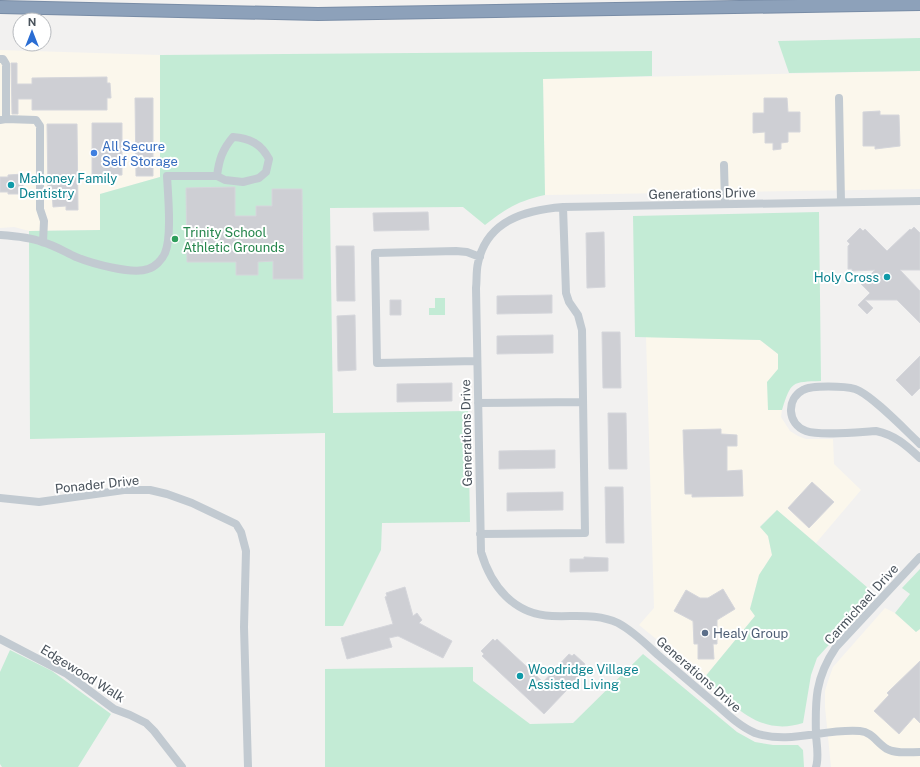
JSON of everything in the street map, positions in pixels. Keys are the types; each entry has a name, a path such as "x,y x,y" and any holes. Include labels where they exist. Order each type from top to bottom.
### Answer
{"highway":[{"path":"0,7 154,12 325,14 920,4"}],"street":[{"path":"0,59 3,59 6,64 3,119 36,120 40,126 40,209 44,221 44,242"},
{"path":"839,98 841,202"},
{"path":"0,235 24,237 44,242 78,258 92,262 130,270 148,269 160,261 166,252 168,240 167,176 217,176 225,180 242,182 259,178 266,172 269,159 263,148 244,138 233,137 224,148 219,159 217,176"},
{"path":"724,165 725,204"},
{"name":"Generations Drive","path":"920,201 563,207 530,211 506,223 494,232 480,257 476,288 481,552 490,577 505,596 523,609 550,616 604,618 619,624 643,642 745,728 767,736 779,738 816,735 837,731 861,731 868,733 887,749 893,751 920,752"},
{"path":"480,534 585,533 582,330 578,315 569,302 566,293 563,207"},
{"path":"477,361 377,363 375,253 456,251 467,252 480,257"},
{"path":"920,444 871,399 855,389 809,388 797,394 791,406 791,413 795,424 806,431 876,431 886,433 899,439 920,458"},
{"path":"478,403 583,402"},
{"name":"Ponader Drive","path":"0,498 39,502 118,491 150,490 167,494 233,521 241,532 246,552 244,628 248,767"},
{"name":"Carmichael Drive","path":"817,766 815,704 817,691 826,662 836,647 920,557"},
{"name":"Edgewood Walk","path":"0,639 67,674 106,705 146,724 154,731 182,767"}],"shaded area":[{"name":"All Secure Self Storage","path":"0,50 12,50 12,52 160,55 160,177 100,194 100,230 29,231 14,227 0,228"},
{"path":"920,71 920,189 545,195 543,79"},
{"path":"646,337 760,340 778,354 778,369 768,410 782,410 781,417 790,431 798,436 806,439 833,439 834,464 861,490 816,543 777,510 760,526 768,536 772,555 759,575 750,608 755,616 704,678 639,625 654,608"},
{"path":"885,608 895,613 916,632 920,629 920,767 831,767 825,707 825,691 828,681 833,667"}],"green space":[{"path":"920,38 920,71 789,73 778,41"},
{"name":"Trinity School Athletic Grounds","path":"652,51 652,76 543,79 545,195 513,206 485,225 463,207 330,208 333,413 468,411 470,522 382,523 381,550 343,626 325,626 325,433 30,439 29,231 100,230 100,194 160,177 160,55"},
{"path":"819,212 821,381 804,382 794,385 788,393 782,410 768,410 767,382 778,369 778,354 760,340 635,337 633,216"},
{"path":"435,298 445,298 445,315 429,315 429,308 435,308"},
{"path":"777,510 875,594 817,658 811,675 803,723 787,726 773,726 748,716 736,708 704,678 755,616 750,609 759,575 772,555 768,536 760,527"},
{"path":"920,569 920,629 916,632 895,613 910,594 902,588"},
{"path":"10,650 52,671 111,714 78,767 2,767 0,764 0,672"},
{"path":"643,654 737,732 755,742 773,745 798,745 803,750 804,767 325,767 325,669 473,667 473,681 530,724 573,723"}],"building":[{"path":"11,63 17,63 17,84 32,84 32,78 107,77 107,83 110,83 111,98 107,98 107,110 32,110 32,99 18,99 18,114 12,114"},
{"path":"135,98 153,98 153,176 136,176"},
{"path":"764,98 787,98 788,112 800,112 800,132 788,132 788,142 781,143 781,149 773,150 773,143 765,143 765,132 753,133 753,113 764,113"},
{"path":"880,111 880,115 899,115 900,146 875,149 875,146 863,146 863,112"},
{"path":"92,123 122,123 122,175 92,176"},
{"path":"47,124 77,124 78,210 66,210 66,206 53,207 52,191 48,191"},
{"name":"Mahoney Family Dentistry","path":"23,174 23,194 8,194 8,192 0,192 0,177"},
{"path":"235,187 235,216 256,216 256,206 272,206 272,189 302,189 303,279 273,279 273,261 258,262 258,275 236,275 236,262 187,262 186,188"},
{"path":"428,212 429,230 374,231 373,213"},
{"name":"Holy Cross","path":"914,227 920,233 920,270 900,270 920,291 920,323 897,300 865,300 873,308 867,314 858,305 870,293 861,284 875,270 852,271 852,269 848,269 848,246 850,244 847,241 860,228 863,231 865,229 887,251"},
{"path":"604,232 605,287 587,288 586,233"},
{"path":"336,246 354,246 355,301 337,301"},
{"path":"552,295 552,313 497,314 497,296"},
{"path":"390,300 401,300 401,315 390,315"},
{"path":"355,315 356,370 338,371 337,316"},
{"path":"602,332 620,332 621,388 603,388"},
{"path":"553,335 553,353 497,354 497,336"},
{"path":"920,356 920,388 912,396 896,380"},
{"path":"452,383 452,401 397,402 397,384"},
{"path":"608,413 626,413 627,469 609,469"},
{"path":"721,429 721,434 737,435 737,446 727,446 727,471 742,470 743,496 692,497 692,494 685,494 683,430"},
{"path":"555,450 555,468 499,469 499,451"},
{"path":"812,482 834,502 809,528 788,508"},
{"path":"605,487 623,487 624,543 606,543"},
{"path":"563,492 563,510 507,511 507,493"},
{"path":"584,557 608,558 608,571 570,572 570,559 584,559"},
{"path":"405,587 413,616 417,613 422,620 419,623 452,641 443,658 398,636 389,638 392,647 347,659 341,638 393,624 385,597 387,596 386,593"},
{"name":"Healy Group","path":"723,589 735,609 717,620 717,644 713,644 714,659 698,659 698,644 694,644 693,621 674,611 686,590 700,598 708,598"},
{"name":"Woodridge Village Assisted Living","path":"493,639 495,641 497,639 543,682 569,654 572,656 574,654 585,664 583,667 586,670 544,714 482,656 484,654 481,651"},
{"path":"920,661 920,723 914,717 899,734 874,711 889,695 887,693"}],"place":[{"name":"All Secure Self Storage","path":"94,153"},
{"name":"Mahoney Family Dentistry","path":"11,185"},
{"name":"Trinity School Athletic Grounds","path":"175,239"},
{"name":"Holy Cross","path":"887,277"},
{"name":"Healy Group","path":"705,633"},
{"name":"Woodridge Village Assisted Living","path":"520,676"}]}
